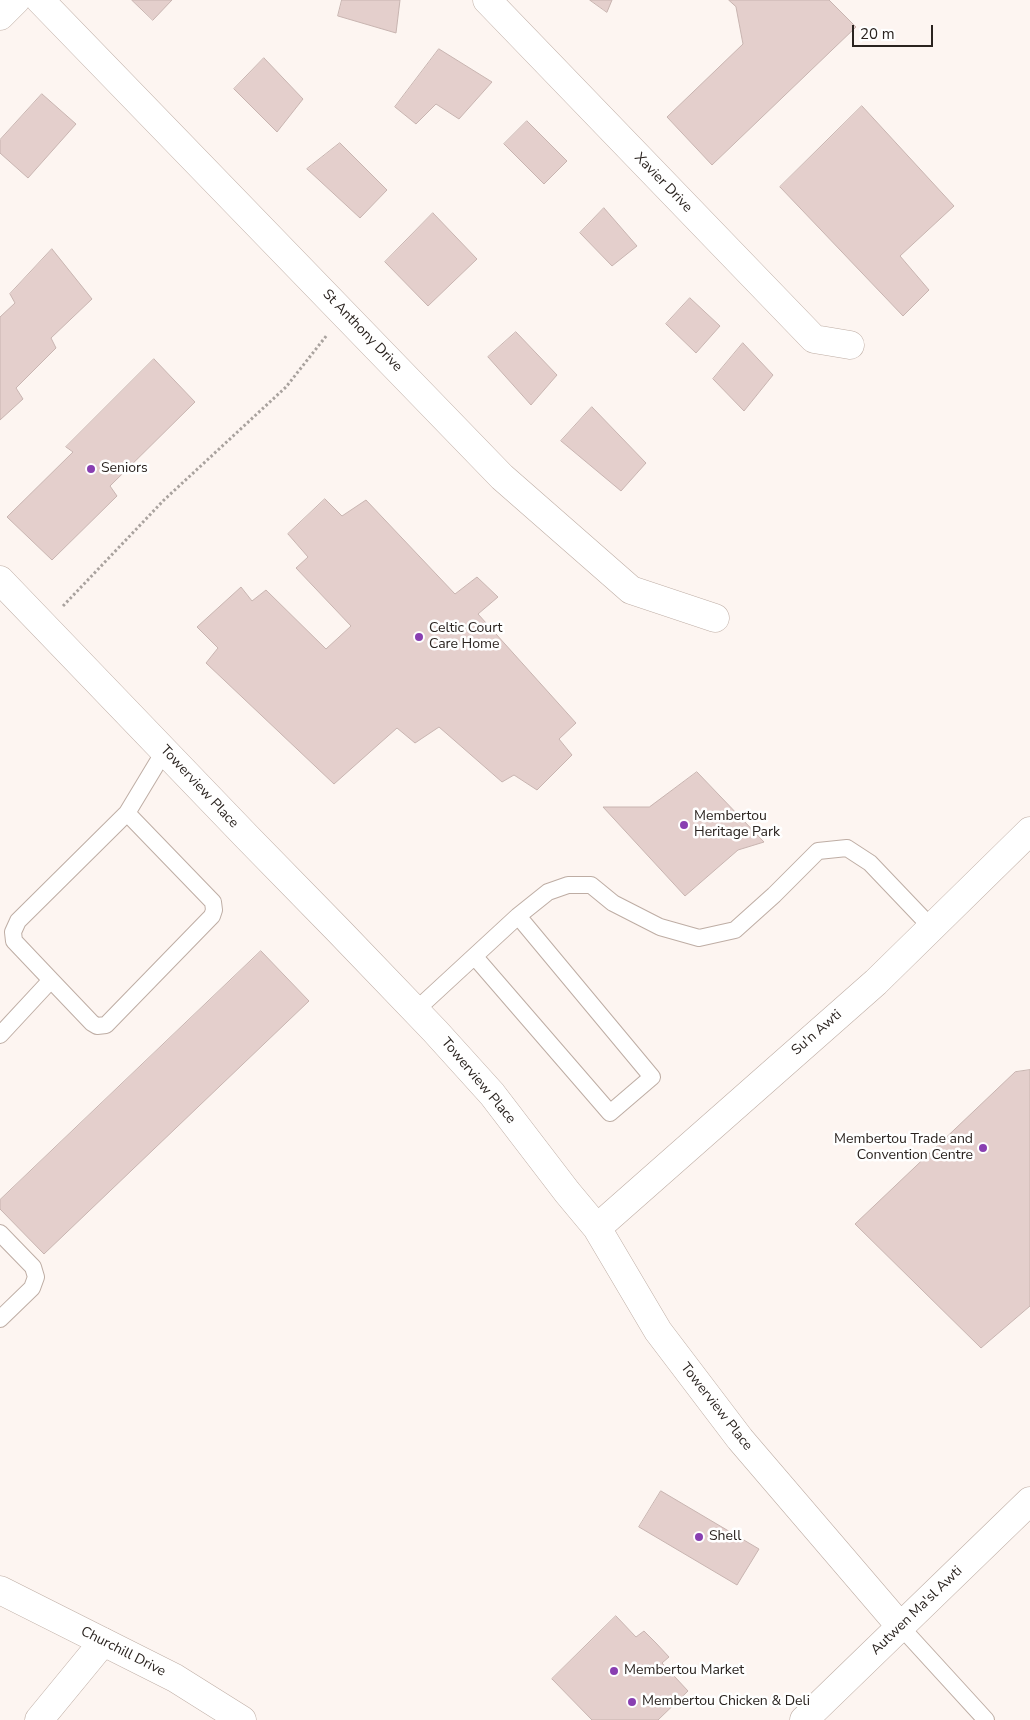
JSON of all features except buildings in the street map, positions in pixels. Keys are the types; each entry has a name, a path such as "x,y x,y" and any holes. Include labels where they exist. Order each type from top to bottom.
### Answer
{"street":[{"path":"0,16 16,0"},
{"name":"St Anthony Drive","path":"40,0 502,477 631,590 715,618"},
{"name":"Xavier Drive","path":"487,0 814,339 850,345"},
{"name":"Towerview Place","path":"0,580 415,1011 492,1094 597,1228 658,1331 740,1439 901,1627"},
{"name":"Su'n Awti","path":"597,1228 876,982 1030,831"},
{"name":"Autwen Ma'sl Awti","path":"804,1720 1030,1502"},
{"name":"Churchill Drive","path":"0,1590 175,1678 242,1720"},
{"path":"39,1720 104,1642"}],"lane":[{"path":"127,813 213,902 214,910 212,916 106,1025 97,1026 14,941 12,932 18,921 127,813 165,750"},
{"path":"415,1011 518,916 548,892 568,885 591,885 613,902 660,928 699,938 735,930 774,895 818,851 847,848 870,863 931,928"},
{"path":"475,956 610,1113 652,1078 518,916"},
{"path":"0,1035 51,980"},
{"path":"0,1234 32,1267 36,1277 32,1288 0,1319"},
{"path":"901,1627 986,1720"}],"path":[{"path":"44,626 164,500 286,387 344,313"}],"place":[{"name":"Seniors","path":"91,469"},
{"name":"Celtic Court Care Home","path":"419,637"},
{"name":"Membertou Heritage Park","path":"684,825"},
{"name":"Membertou Trade and Convention Centre","path":"983,1148"},
{"name":"Shell","path":"699,1537"},
{"name":"Membertou Market","path":"614,1671"},
{"name":"Membertou Chicken & Deli","path":"632,1702"}]}
